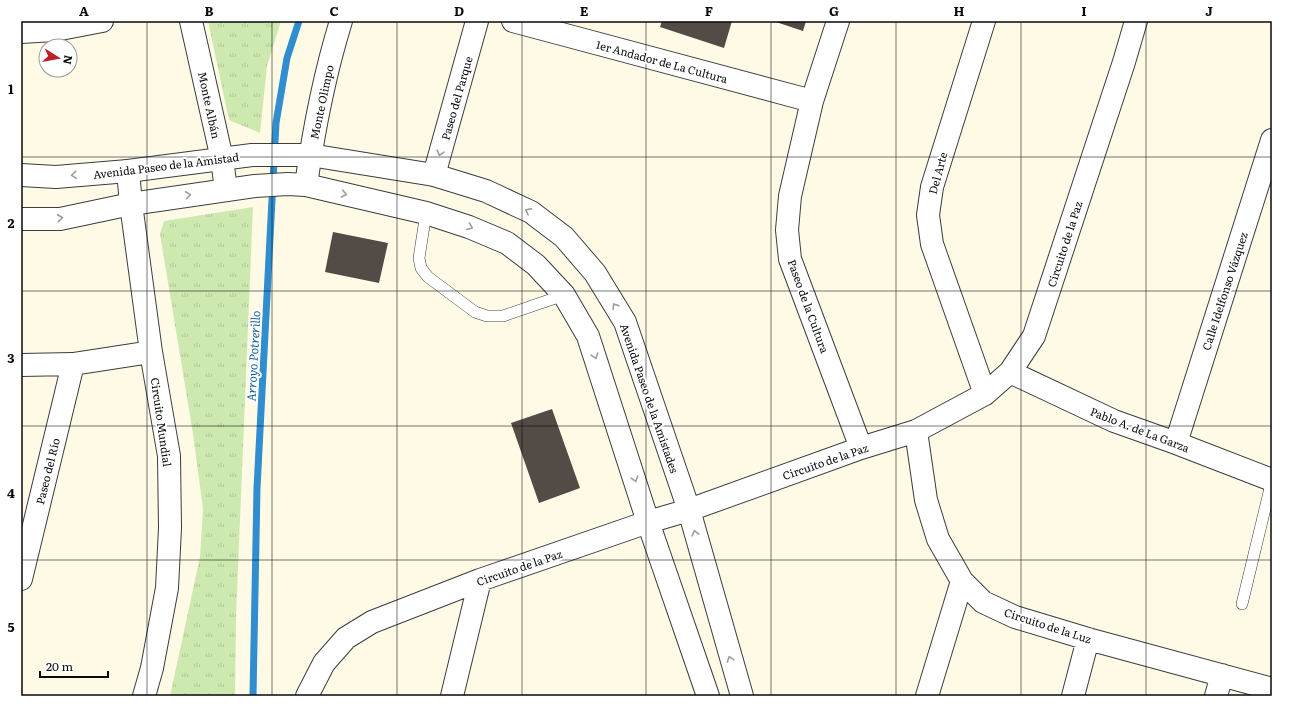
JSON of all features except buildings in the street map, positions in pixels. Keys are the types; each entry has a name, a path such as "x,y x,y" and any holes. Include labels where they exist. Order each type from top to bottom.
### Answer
{"street":[{"path":"21,32 55,30 102,21"},
{"name":"Monte Albán","path":"191,21 222,160 226,190"},
{"name":"Monte Olimpo","path":"297,185 310,155 316,118 329,62 341,21"},
{"name":"Paseo del Parque","path":"434,176 477,21"},
{"name":"1er Andador de La Cultura","path":"513,21 812,101"},
{"name":"Paseo de la Cultura","path":"838,21 812,101 790,196 787,230 790,259 861,448"},
{"name":"Del Arte","path":"984,21 932,187 928,215 932,244 985,394"},
{"name":"Circuito de la Paz","path":"307,696 324,663 346,638 372,622 480,580 648,522 689,510 861,448 916,431 985,394 1010,372 1034,336 1124,62 1136,21"},
{"name":"Calle Idelfonso Vázquez","path":"1176,443 1272,140"},
{"name":"Avenida Paseo de la Amistad","path":"21,176 56,177 128,171 252,155 310,155"},
{"name":"Avenida Paseo de la Amistades","path":"310,155 434,176 486,191 531,212 564,237 594,273 625,322 689,510 742,696"},
{"name":"Circuito Mundial","path":"128,171 151,352 168,456 170,528 167,588 152,668 144,696"},
{"path":"21,219 60,219 131,204 226,190 255,186 297,185 426,213 469,227 507,243 536,265 564,295 588,336 648,522 708,696"},
{"path":"21,365 73,364 151,352"},
{"name":"Paseo del Río","path":"21,579 73,364"},
{"name":"Pablo A. de La Garza","path":"1010,372 1114,421 1272,480"},
{"name":"Circuito de la Luz","path":"916,431 926,500 938,539 962,581 983,602 1015,617 1088,639 1272,689"},
{"path":"452,696 480,580"},
{"path":"928,696 962,581"},
{"path":"1073,696 1088,639"},
{"path":"1216,696 1222,675"}],"lane":[{"path":"426,213 419,258 421,268 428,277 475,312 487,316 503,316 564,295"},
{"path":"1242,604 1272,480"}],"green space":[{"path":"208,21 281,21 267,66 260,133 229,120"},
{"path":"253,207 236,617 235,696 170,696 200,557 203,509 193,434 160,234 164,221"}],"waterway":[{"name":"Arroyo Potrerillo","path":"253,696 257,488 276,123 287,58 299,21"}]}
